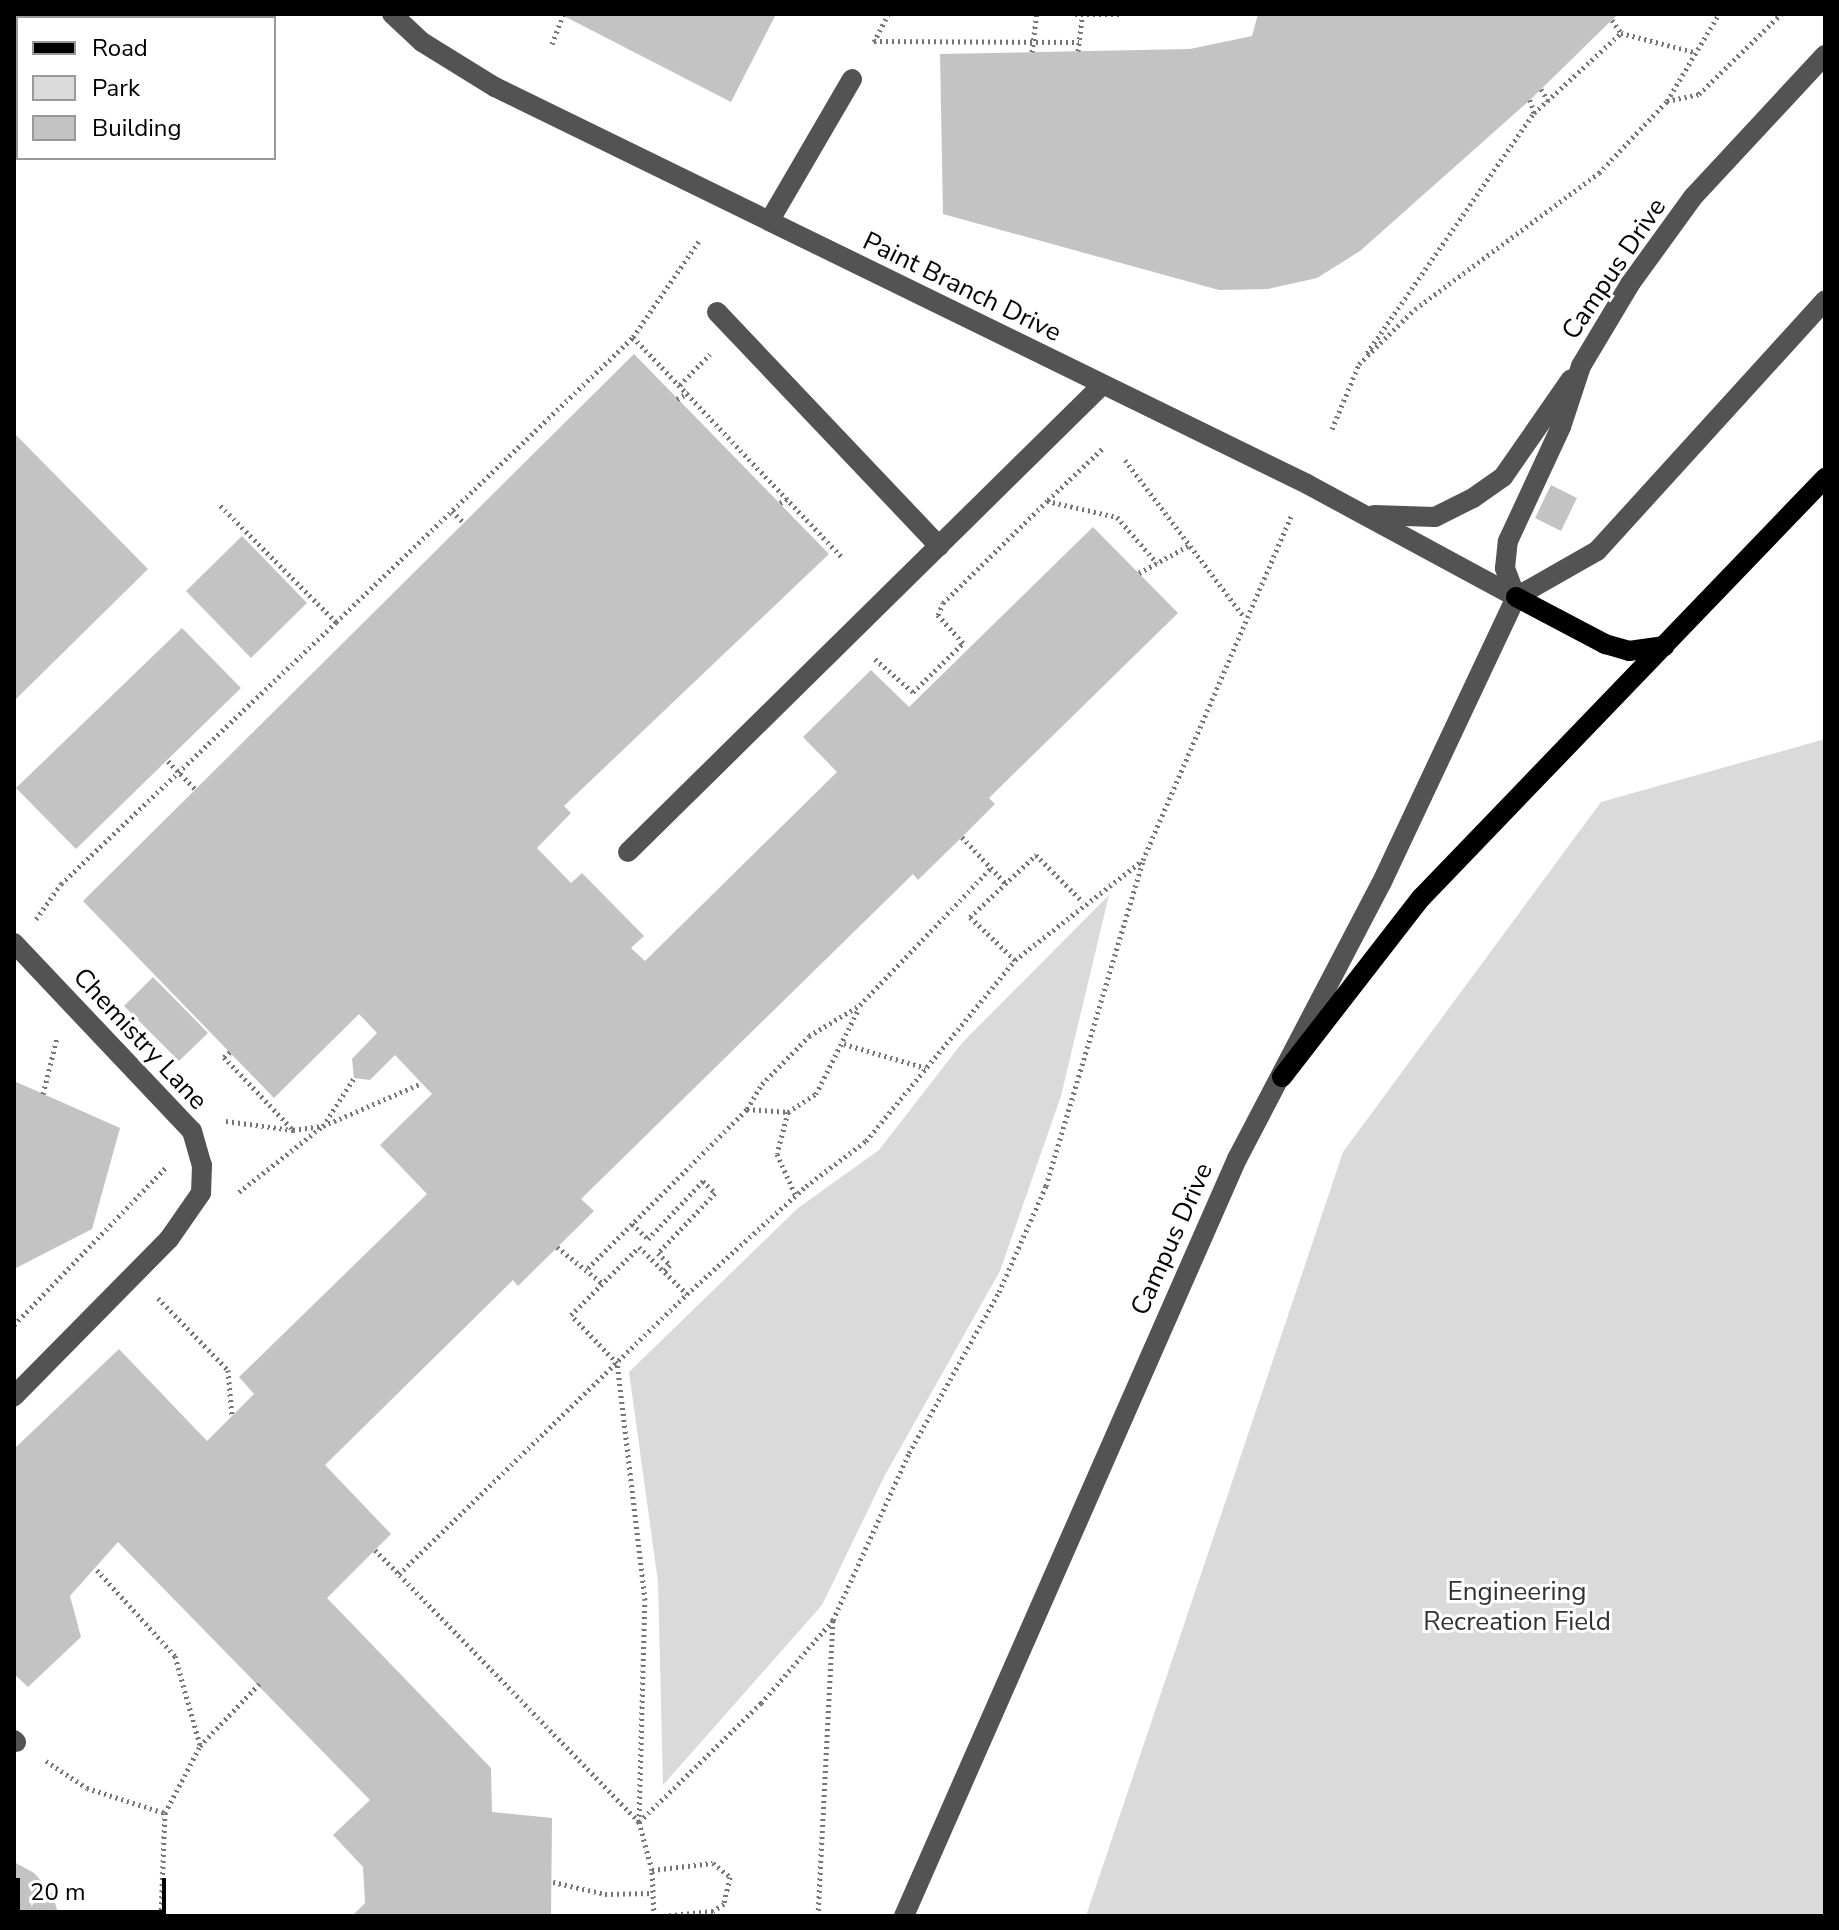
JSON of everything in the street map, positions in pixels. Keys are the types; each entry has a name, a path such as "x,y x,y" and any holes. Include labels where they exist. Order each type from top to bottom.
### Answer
{"main road":[{"path":"1282,1077 1421,898 1825,478"},
{"path":"1516,597 1605,644 1629,651 1665,646"}],"street":[{"name":"Paint Branch Drive","path":"392,14 422,42 495,87 1359,512 1516,597"},
{"name":"Campus Drive","path":"904,1916 1122,1413 1237,1159 1381,884 1516,597 1505,568 1508,541 1561,427 1581,366 1630,284 1693,197 1825,55"},
{"path":"770,220 852,79"},
{"path":"1516,597 1597,551 1825,300"},
{"path":"717,312 939,546"},
{"path":"1359,512 1435,517 1473,498 1503,477 1581,366"},
{"path":"628,852 1102,385"},
{"name":"Chemistry Lane","path":"14,943 192,1131 202,1165 201,1193 169,1239 14,1396"}],"path":[{"path":"1032,52 1037,14"},
{"path":"1075,14 1082,17 1120,14"},
{"path":"1359,364 1415,309 1599,173 1667,101 1719,14"},
{"path":"1667,101 1699,94 1781,14"},
{"path":"552,44 563,15"},
{"path":"1078,51 1082,17"},
{"path":"1612,20 1621,33 1694,52"},
{"path":"1332,429 1359,364 1534,113 1621,33"},
{"path":"874,41 1079,42"},
{"path":"1541,89 1548,101"},
{"path":"1530,100 1534,113"},
{"path":"33,922 61,884 633,337 699,241"},
{"path":"633,337 843,558"},
{"path":"680,385 690,374"},
{"path":"677,399 688,393"},
{"path":"860,663 870,654 913,692 963,643 938,615 943,603 1104,447"},
{"path":"1125,460 1244,617"},
{"path":"780,503 789,498"},
{"path":"1047,501 1117,517 1157,563"},
{"path":"220,505 336,622"},
{"path":"639,1822 761,1703 833,1620 909,1453 999,1292 1046,1186 1143,860 1244,617 1294,510"},
{"path":"452,511 464,523"},
{"path":"1139,573 1188,546"},
{"path":"168,761 195,789"},
{"path":"962,837 1005,883"},
{"path":"1015,960 970,917 1036,855 1083,903"},
{"path":"399,1574 687,1294 796,1196 866,1141 1015,960 1083,903 1143,860"},
{"path":"588,1268 747,1109 762,1084 809,1036 860,1005 991,868"},
{"path":"747,1109 788,1112 816,1094 844,1044 860,1005"},
{"path":"43,1094 57,1037"},
{"path":"844,1044 926,1068"},
{"path":"230,1052 224,1057 293,1130"},
{"path":"225,1121 293,1130 323,1126 354,1078"},
{"path":"240,1190 323,1126 422,1083"},
{"path":"788,1112 777,1154 796,1196"},
{"path":"14,1325 166,1167"},
{"path":"632,1224 648,1239 703,1181 715,1193 658,1253 670,1265 664,1271"},
{"path":"557,1247 588,1268 602,1283"},
{"path":"654,1916 652,1870 639,1822 645,1600 617,1363 571,1315 639,1247 687,1294"},
{"path":"145,1306 155,1296 228,1370 232,1417"},
{"path":"375,1550 639,1822"},
{"path":"97,1570 175,1656 200,1746"},
{"path":"818,1916 833,1620"},
{"path":"161,1916 165,1813 200,1746 259,1684"},
{"path":"15,1741 87,1788 165,1813"},
{"path":"652,1870 713,1863 730,1877 724,1904 713,1911 662,1916"},
{"path":"553,1882 605,1894 653,1893"}],"green space":[{"name":"Engineering Recreation Field","path":"1825,739 1825,1916 1086,1916 1343,1152 1601,802"},
{"path":"1109,895 1061,1096 1000,1271 885,1475 822,1605 663,1785 658,1582 629,1372 798,1208 879,1150 962,1043"}],"building":[{"path":"560,14 776,14 731,102"},
{"path":"1258,14 1618,14 1530,100 1360,251 1317,278 1268,289 1219,290 943,214 940,54 1190,49 1252,36"},
{"path":"634,354 829,554 564,806 571,813 537,848 571,883 582,873 644,936 631,948 645,961 837,772 803,737 871,670 909,707 1093,527 1178,613 989,798 995,804 962,837 918,880 913,874 581,1199 594,1211 518,1286 513,1280 325,1465 391,1534 327,1598 491,1768 492,1812 552,1818 551,1916 352,1916 365,1903 363,1867 333,1835 370,1800 118,1542 70,1596 81,1637 28,1687 14,1674 14,1449 119,1349 207,1441 254,1394 239,1377 427,1194 380,1145 432,1094 395,1055 370,1080 354,1078 352,1059 377,1033 359,1014 274,1098 83,901"},
{"path":"14,433 148,569 14,701"},
{"path":"1551,485 1577,498 1561,531 1535,518"},
{"path":"242,536 307,603 251,658 186,591"},
{"path":"182,628 241,688 76,849 16,788"},
{"path":"153,977 208,1033 179,1061 124,1006"},
{"path":"14,1081 120,1128 92,1229 14,1269"},
{"path":"14,1862 34,1873 52,1893 59,1916 14,1916"}]}
